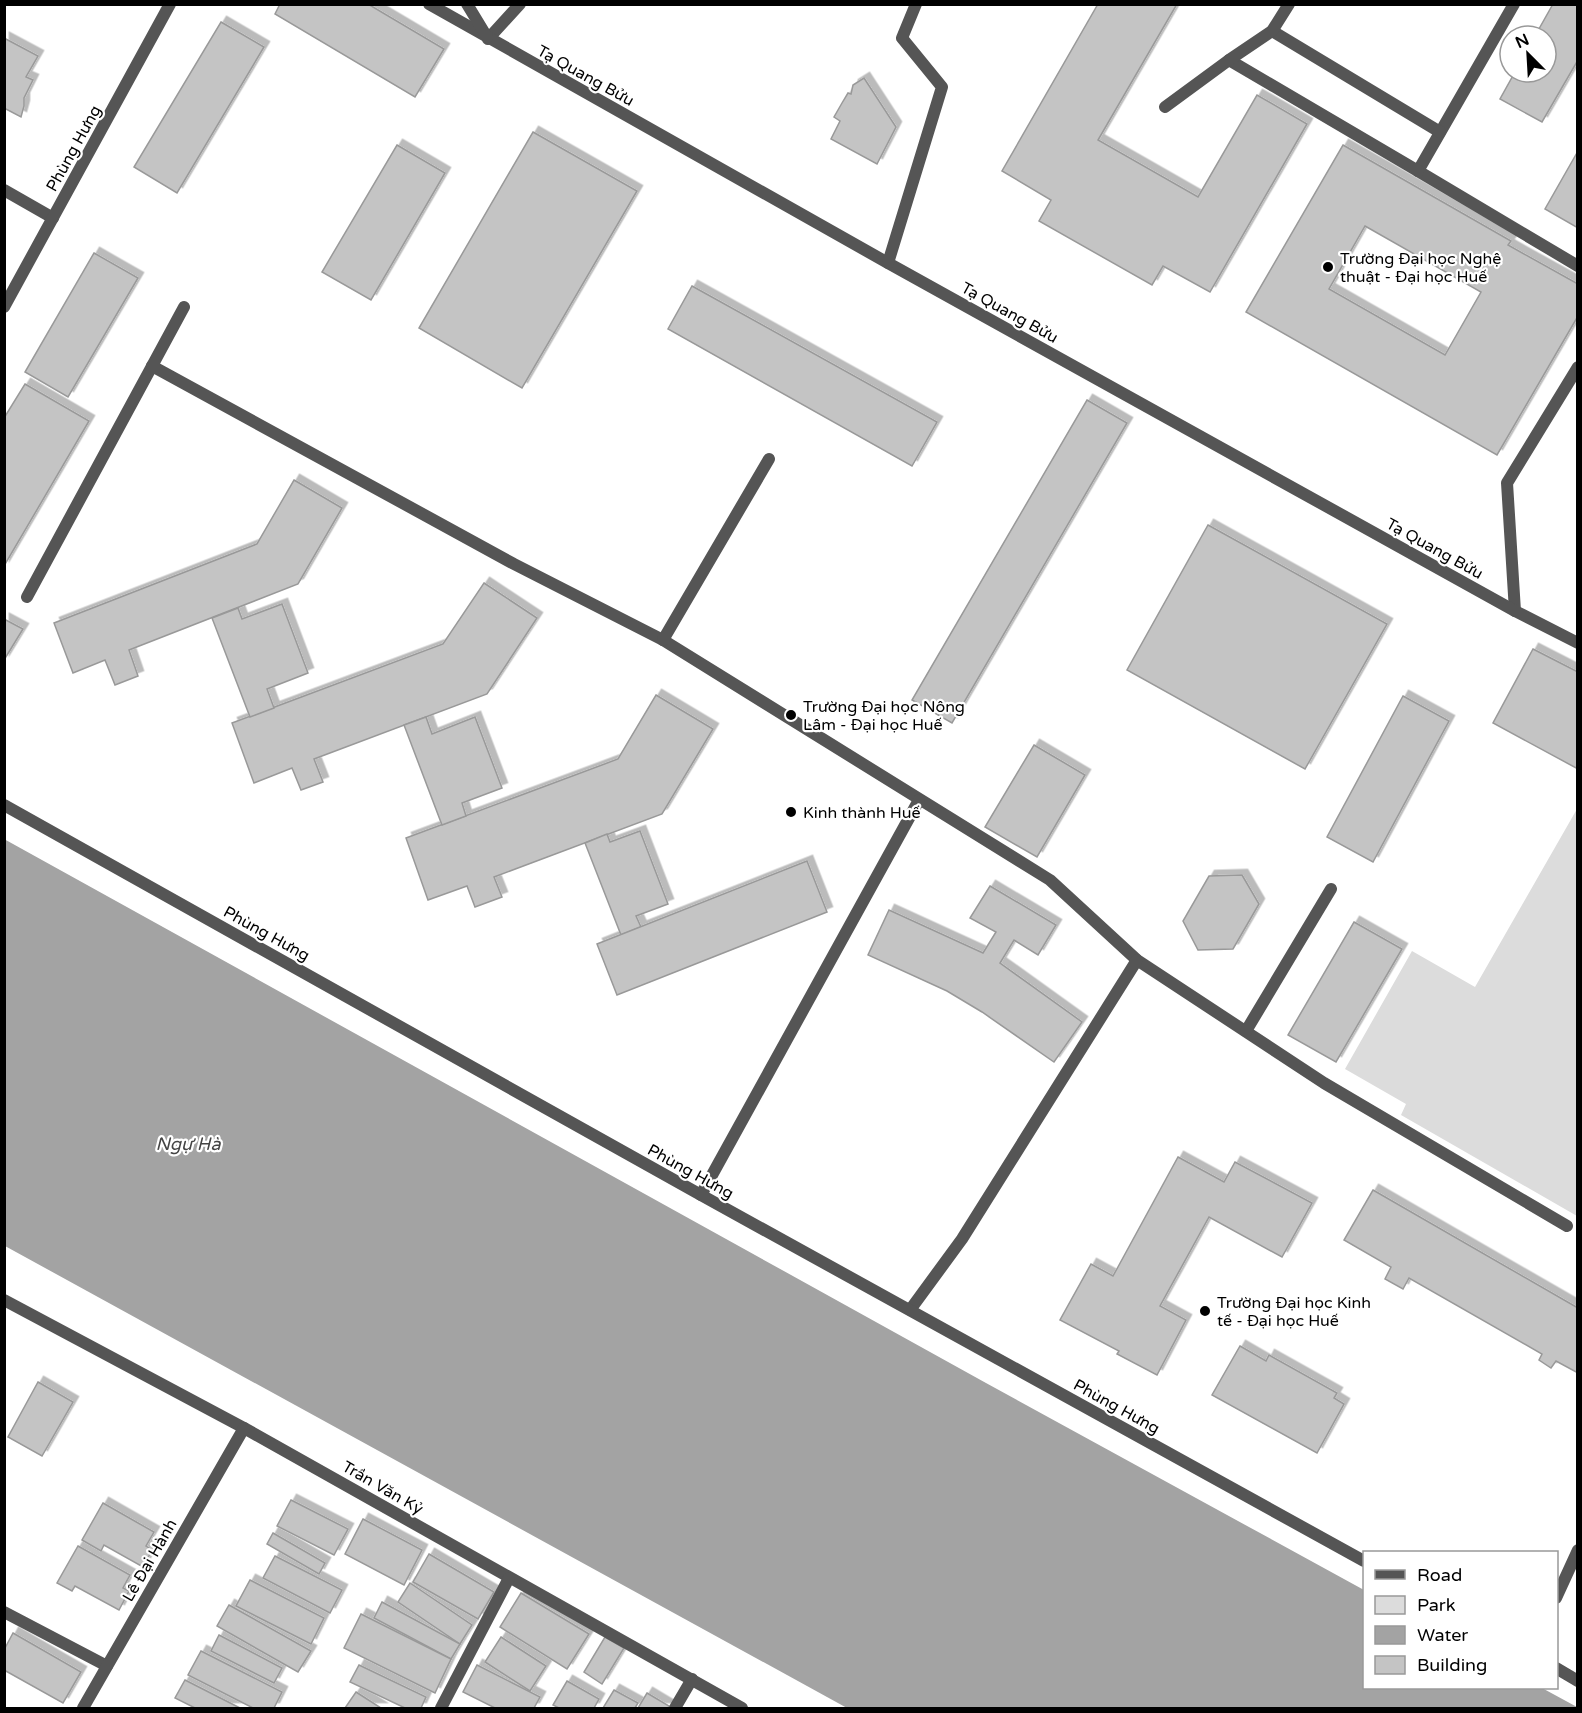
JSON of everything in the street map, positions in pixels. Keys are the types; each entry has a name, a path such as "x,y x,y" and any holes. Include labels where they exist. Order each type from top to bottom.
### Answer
{"street":[{"name":"Phùng Hưng","path":"4,307 170,4"},
{"name":"Tạ Quang Bửu","path":"429,4 888,263 1515,611 1578,643"},
{"path":"467,4 488,39 520,4"},
{"path":"888,263 942,87 902,38 916,4"},
{"path":"1165,107 1228,60 1272,31 1288,4"},
{"path":"1418,171 1514,4"},
{"path":"1272,31 1440,132"},
{"path":"1228,60 1578,266"},
{"path":"4,190 53,218"},
{"path":"27,597 184,307"},
{"path":"152,366 504,558 663,640 1050,880 1137,960 1324,1083 1567,1226"},
{"path":"1515,611 1507,483 1578,367"},
{"path":"663,640 769,459"},
{"path":"701,1195 919,800"},
{"name":"Phùng Hưng","path":"4,805 701,1195 1363,1560"},
{"path":"1246,1031 1331,889"},
{"path":"910,1310 962,1239 1137,960"},
{"name":"Trần Văn Kỷ","path":"4,1300 244,1428 742,1708"},
{"name":"Lê Đại Hành","path":"83,1708 244,1428"},
{"path":"1558,1596 1578,1550"},
{"path":"441,1708 510,1578"},
{"path":"4,1612 107,1666"},
{"path":"1558,1669 1578,1681"},
{"path":"675,1708 692,1679"}],"green space":[{"path":"1577,809 1577,1216 1401,1115 1406,1104 1345,1069 1412,951 1475,987"}],"water":[{"name":"Ngự Hà","path":"4,839 1363,1589 1363,1689 1544,1689 1577,1708 847,1708 5,1246"}],"building":[{"path":"280,4 368,4 444,49 415,97 275,14"},
{"path":"1098,4 1177,4 1098,140 1198,197 1257,95 1307,124 1210,292 1163,266 1152,285 1039,221 1051,200 1002,171"},
{"path":"1553,4 1578,4 1578,60 1542,122 1500,99 1508,84 1558,84 1558,24 1542,24"},
{"path":"221,22 264,47 177,193 134,167"},
{"path":"4,38 38,56 26,77 33,80 24,98 21,117 4,108"},
{"path":"864,78 896,127 877,164 831,139 840,121 834,117 848,93 851,94 853,85"},
{"path":"533,132 637,191 522,388 419,328"},
{"path":"397,145 445,173 371,300 322,272"},
{"path":"1343,145 1511,241 1508,245 1578,284 1578,316 1497,455 1246,312","holes":["1365,226 1481,292 1445,355 1329,289"]},
{"path":"1578,151 1578,228 1545,209"},
{"path":"94,253 138,278 68,397 25,372"},
{"path":"692,286 937,422 912,466 668,329"},
{"path":"25,384 89,421 4,566 4,418"},
{"path":"1087,400 1127,423 952,723 912,700"},
{"path":"294,480 342,508 298,584 129,650 138,676 115,685 105,660 73,673 54,623 257,544"},
{"path":"1208,525 1387,624 1305,769 1127,670"},
{"path":"484,583 537,618 487,694 314,759 323,782 301,790 292,768 254,783 232,723 443,644"},
{"path":"282,604 308,673 267,689 274,708 250,717 212,618 238,608 242,619"},
{"path":"4,619 23,629 4,660"},
{"path":"1533,649 1578,672 1578,769 1493,723"},
{"path":"656,695 713,729 662,814 494,877 502,897 475,907 467,886 428,900 406,838 618,759"},
{"path":"1403,696 1449,721 1373,862 1327,837"},
{"path":"426,717 432,734 475,717 502,788 462,803 466,816 442,825 404,725"},
{"path":"1034,745 1085,775 1037,857 985,827"},
{"path":"640,831 668,904 636,916 641,927 621,935 585,843 607,834 610,842"},
{"path":"807,861 827,912 617,995 597,944"},
{"path":"1242,875 1259,904 1233,949 1198,950 1183,921 1209,876"},
{"path":"990,886 1056,925 1038,955 1014,940 1000,963 1082,1022 1054,1062 982,1012 947,991 868,955 889,910 983,953 996,932 970,918"},
{"path":"1354,922 1402,949 1336,1062 1288,1035"},
{"path":"1178,1157 1224,1182 1235,1162 1312,1203 1282,1257 1209,1217 1160,1306 1186,1320 1157,1375 1117,1354 1119,1351 1060,1320 1091,1264 1113,1276"},
{"path":"1373,1190 1578,1308 1578,1373 1556,1361 1551,1368 1539,1360 1542,1354 1409,1278 1403,1289 1385,1279 1391,1267 1344,1240"},
{"path":"1240,1346 1266,1361 1269,1355 1337,1393 1334,1398 1344,1404 1317,1453 1212,1395"},
{"path":"38,1382 73,1402 42,1456 8,1437"},
{"path":"291,1500 348,1529 334,1555 277,1526"},
{"path":"103,1503 154,1532 146,1546 152,1550 143,1567 104,1545 101,1551 82,1540"},
{"path":"363,1519 422,1550 404,1585 345,1554"},
{"path":"273,1533 325,1563 319,1574 267,1544"},
{"path":"78,1546 130,1575 123,1588 129,1591 119,1610 75,1586 72,1591 57,1583"},
{"path":"429,1554 494,1592 478,1619 413,1582"},
{"path":"275,1556 342,1590 330,1613 263,1578"},
{"path":"250,1580 324,1618 311,1644 236,1606"},
{"path":"410,1583 472,1625 460,1644 398,1602"},
{"path":"521,1593 589,1634 567,1669 500,1627"},
{"path":"382,1602 460,1644 451,1659 374,1618"},
{"path":"229,1605 311,1651 298,1672 217,1626"},
{"path":"361,1614 451,1659 435,1693 344,1648"},
{"path":"13,1633 81,1672 63,1703 4,1670 4,1650"},
{"path":"219,1635 282,1668 274,1683 211,1651"},
{"path":"501,1637 546,1666 530,1691 485,1662"},
{"path":"605,1637 624,1648 602,1684 584,1672"},
{"path":"201,1651 282,1692 274,1708 253,1708 188,1675"},
{"path":"359,1665 426,1697 421,1708 405,1708 350,1682"},
{"path":"477,1665 540,1697 534,1708 495,1708 463,1692"},
{"path":"185,1680 240,1708 195,1708 175,1698"},
{"path":"567,1681 599,1699 594,1708 559,1708 553,1705"},
{"path":"614,1690 638,1703 635,1708 603,1708"},
{"path":"356,1692 381,1708 345,1708"},
{"path":"647,1693 669,1706 668,1708 638,1708"}],"place":[{"name":"Trường Đại học Nghệ thuật - Đại học Huế","path":"1328,267"},
{"name":"Trường Đại học Nông Lâm - Đại học Huế","path":"791,715"},
{"name":"Kinh thành Huế","path":"791,812"},
{"name":"Trường Đại học Kinh tế - Đại học Huế","path":"1205,1311"}]}
